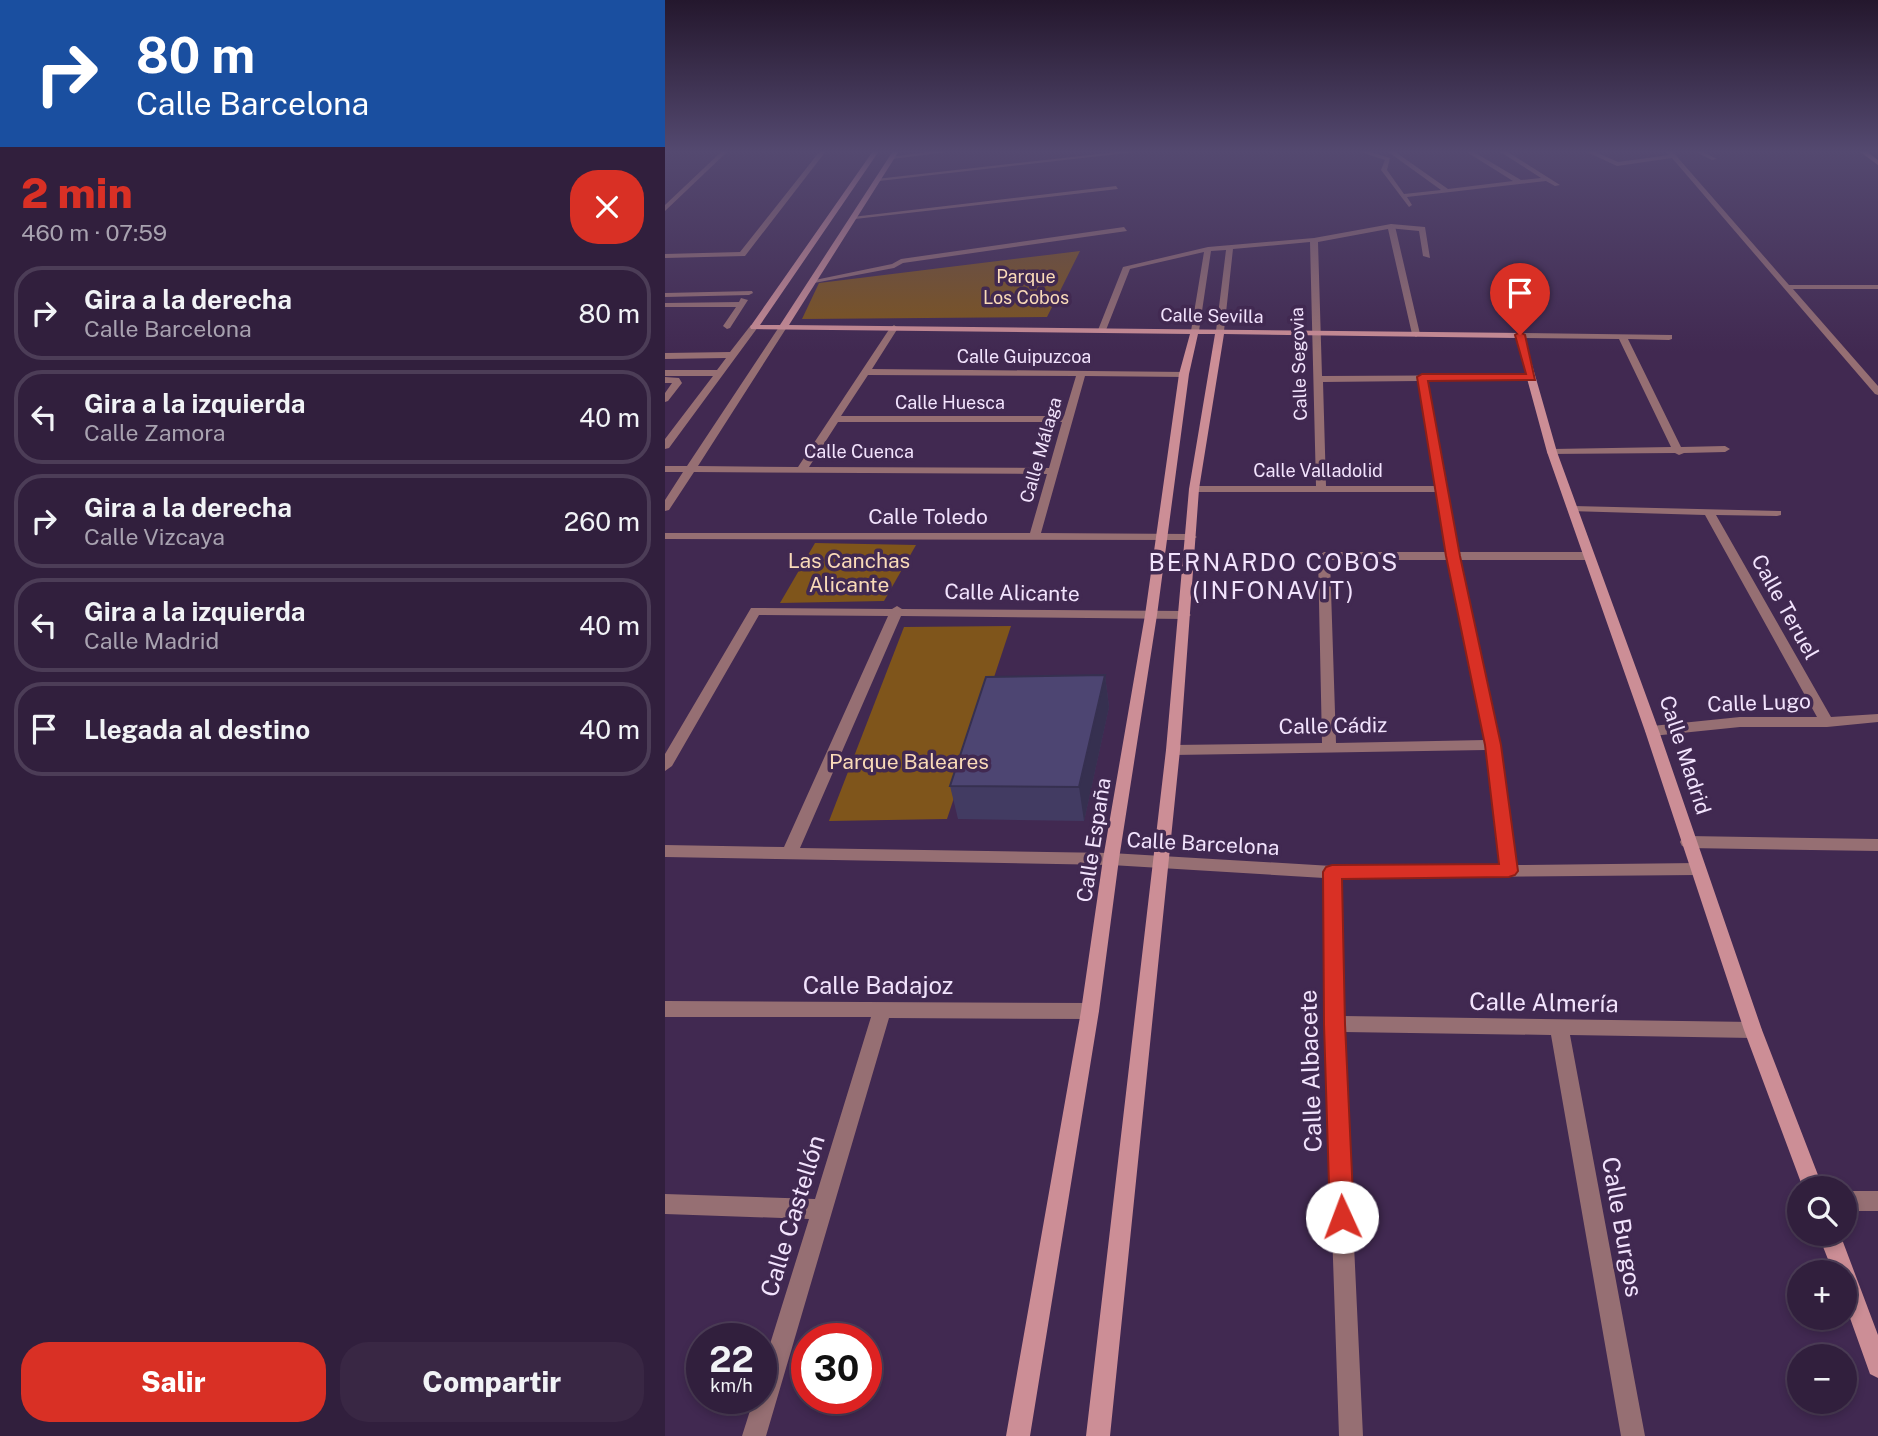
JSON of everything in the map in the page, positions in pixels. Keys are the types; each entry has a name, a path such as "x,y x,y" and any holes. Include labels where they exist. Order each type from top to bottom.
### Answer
{"street":[{"path":"665,256 741,254 770,218"},
{"path":"665,446 734,355 830,218"},
{"path":"665,508 853,220 869,218"},
{"path":"1728,218 1878,392"},
{"path":"1391,226 1416,334"},
{"path":"1102,330 1127,267 1208,249 1314,240 1391,226 1422,229 1427,256"},
{"path":"814,281 894,267 901,261 972,249 1124,229 1034,241"},
{"path":"819,234 844,233"},
{"name":"Calle Segovia","path":"1314,240 1321,488"},
{"path":"1098,1436 1173,750 1194,489 1220,331 1230,247"},
{"name":"Calle España","path":"1018,1436 1090,1011 1111,859 1151,615 1184,374 1195,331 1208,249"},
{"path":"1787,287 1878,287"},
{"path":"665,295 749,293 727,326"},
{"path":"665,305 741,304"},
{"name":"Calle Sevilla","path":"754,327 1669,337"},
{"path":"802,469 894,328"},
{"name":"Calle Madrid","path":"1520,335 1552,452 1652,731 1753,1030 1808,1176"},
{"path":"1622,336 1679,452"},
{"path":"689,373 701,355"},
{"path":"665,356 734,355"},
{"name":"Calle Guipuzcoa","path":"865,372 1184,374"},
{"path":"665,373 720,373"},
{"name":"Calle Málaga","path":"1035,536 1081,373"},
{"path":"1422,377 1453,556 1493,745 1509,871"},
{"path":"1317,379 1532,377"},
{"path":"665,380 677,380 677,383 665,399"},
{"name":"Calle Huesca","path":"834,419 1067,419"},
{"path":"1552,452 1679,452 1725,449"},
{"name":"Calle Cuenca","path":"665,469 1052,471"},
{"name":"Calle Valladolid","path":"1194,489 1441,489"},
{"path":"1573,509 1777,513"},
{"name":"Calle Teruel","path":"1709,512 1826,722"},
{"name":"Calle Toledo","path":"665,536 1191,537"},
{"path":"1329,746 1324,556 1588,556"},
{"path":"789,854 897,610"},
{"name":"Calle Alicante","path":"665,766 755,611 897,610 1185,615"},
{"name":"Calle Lugo","path":"1652,731 1739,722 1826,722 1878,718"},
{"name":"Calle Cádiz","path":"1173,750 1493,745"},
{"path":"1688,842 1878,845"},
{"name":"Calle Barcelona","path":"665,851 1111,859 1160,864 1332,872 1697,869"},
{"name":"Calle Albacete","path":"1332,872 1334,1024 1351,1436"},
{"name":"Calle Badajoz","path":"665,1009 1090,1011"},
{"name":"Calle Castellón","path":"754,1436 882,1010"},
{"name":"Calle Almería","path":"1334,1024 1753,1030"},
{"name":"Calle Burgos","path":"1559,1027 1633,1436"},
{"path":"1857,1201 1878,1200"},
{"path":"665,1204 822,1209"},
{"path":"1857,1309 1878,1366"}],"green space":[{"name":"Parque Los Cobos","path":"1080,251 1047,317 802,319 819,283"},
{"name":"Las Canchas Alicante","path":"815,543 916,545 884,601 780,603"},
{"name":"Parque Baleares","path":"1011,626 947,819 829,821 904,627"}],"building":[{"path":"1105,675 1079,787 950,786 986,677"}],"district":[{"name":"BERNARDO COBOS (INFONAVIT)","path":"1274,577"}],"route":[{"path":"1342,1217 1334,1024 1332,872 1509,871 1493,745 1453,556 1422,377 1532,377 1520,335"}]}
